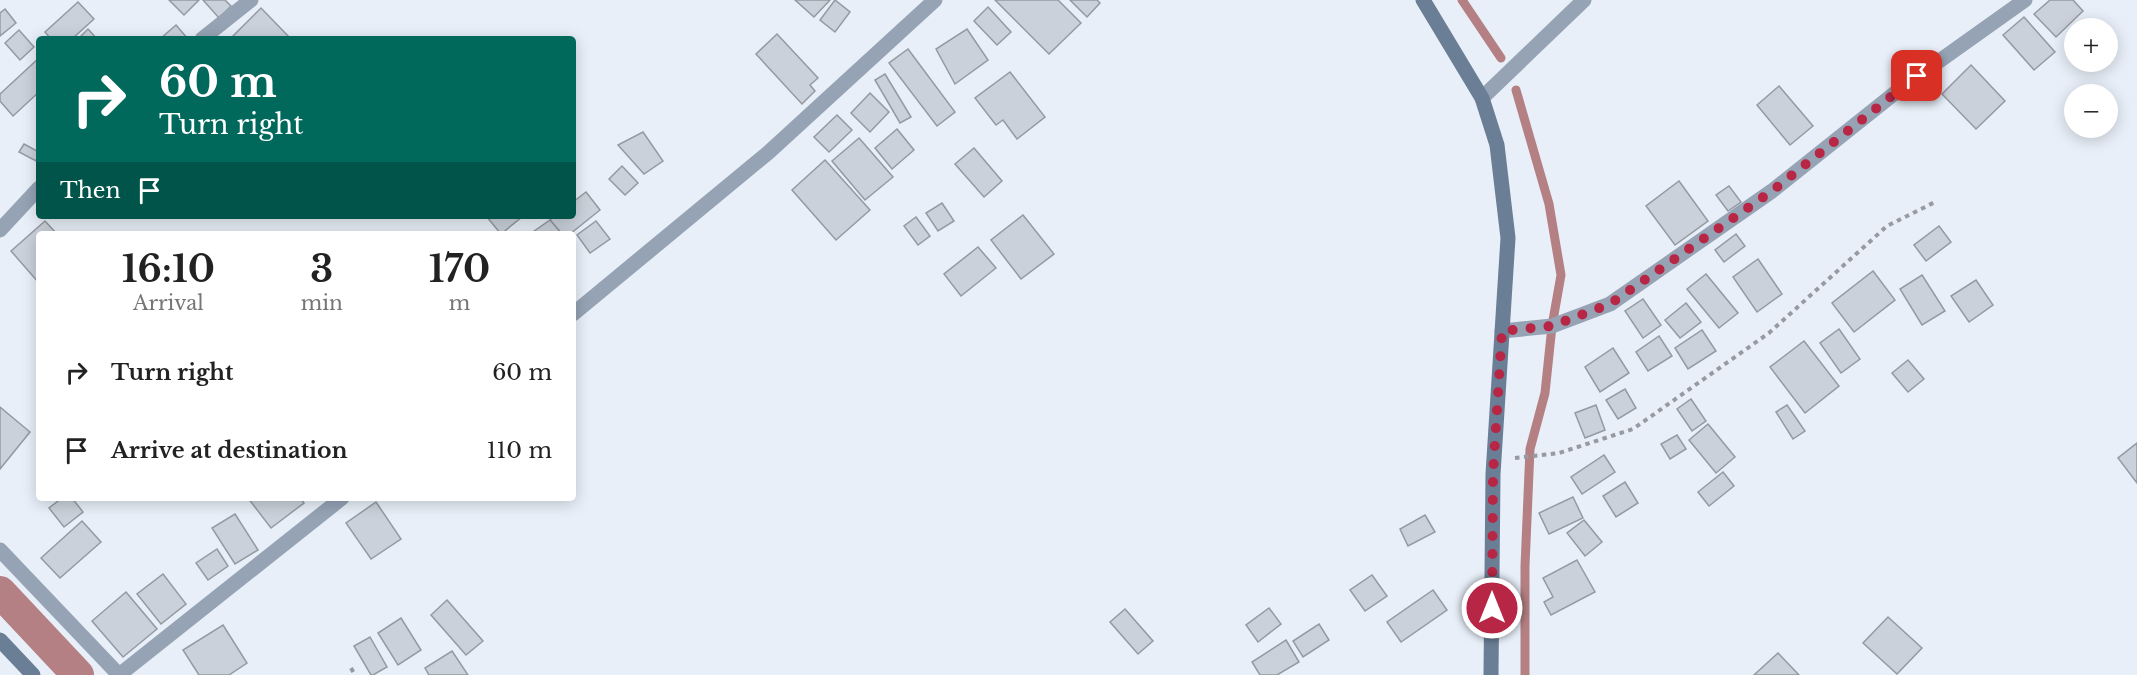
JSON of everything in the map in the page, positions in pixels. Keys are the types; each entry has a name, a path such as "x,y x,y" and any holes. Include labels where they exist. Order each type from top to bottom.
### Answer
{"street":[{"path":"206,36 251,0"},
{"path":"576,312 769,152 935,0"},
{"path":"1423,0 1482,98 1497,145 1508,238 1494,460 1491,675"},
{"path":"1482,98 1584,0"},
{"path":"1502,331 1552,326 1610,304 1772,191 1900,89 2025,0"},
{"path":"0,230 36,191"},
{"path":"0,550 119,675 338,501"},
{"path":"0,640 33,675"}],"path":[{"path":"1494,460 1559,453 1633,429 1769,333 1887,226 1936,201"},
{"path":"351,668 355,675"}],"building":[{"path":"169,0 199,0 184,15"},
{"path":"203,0 225,0 231,6 219,18"},
{"path":"795,0 830,0 814,17"},
{"path":"835,0 850,12 835,32 820,20"},
{"path":"995,0 1058,0 1081,23 1049,54"},
{"path":"1070,0 1097,0 1100,3 1087,17"},
{"path":"2050,0 2073,0 2083,11 2076,18 2064,18 2064,29 2056,37 2034,14"},
{"path":"78,2 94,19 75,36 48,36 45,32"},
{"path":"988,7 1011,32 997,45 974,21"},
{"path":"261,8 288,36 233,36"},
{"path":"5,9 16,23 0,36 0,13"},
{"path":"2024,17 2055,52 2034,70 2003,35"},
{"path":"176,25 185,36 163,36"},
{"path":"88,29 94,36 81,36"},
{"path":"967,29 988,60 955,84 936,49"},
{"path":"19,30 34,47 20,60 5,43"},
{"path":"777,34 818,78 810,85 815,91 802,104 756,54"},
{"path":"908,49 955,112 937,126 889,63"},
{"path":"36,61 36,95 13,116 0,101 0,94"},
{"path":"1971,65 2005,101 1976,129 1942,94"},
{"path":"1010,72 1045,117 1017,139 1003,120 996,125 975,98"},
{"path":"885,74 911,117 900,123 875,80"},
{"path":"1779,86 1813,126 1790,145 1757,105"},
{"path":"870,93 889,112 870,132 851,113"},
{"path":"837,115 852,130 829,152 814,137"},
{"path":"897,129 914,150 892,169 875,148"},
{"path":"643,132 663,161 644,174 618,145"},
{"path":"859,138 893,177 865,200 832,161"},
{"path":"24,144 36,150 36,161 19,152"},
{"path":"974,148 1002,181 984,197 955,164"},
{"path":"825,160 870,210 836,240 792,190"},
{"path":"622,166 638,183 625,195 609,179"},
{"path":"1679,181 1708,221 1675,245 1646,206"},
{"path":"1729,186 1741,202 1728,211 1716,195"},
{"path":"586,192 600,210 574,231 559,231 550,220 576,219 576,200"},
{"path":"942,203 954,221 938,231 926,213"},
{"path":"1023,215 1054,254 1021,279 991,240"},
{"path":"916,217 930,236 918,245 904,226"},
{"path":"488,219 520,219 505,231 498,231"},
{"path":"550,220 559,231 534,231"},
{"path":"45,221 54,231 36,231 36,280 11,251"},
{"path":"596,221 610,239 590,253 577,235"},
{"path":"1939,226 1951,242 1926,261 1914,245"},
{"path":"1736,234 1745,246 1724,262 1715,250"},
{"path":"978,247 996,268 961,296 944,274"},
{"path":"1758,259 1782,294 1757,312 1733,277"},
{"path":"1873,271 1895,300 1854,332 1832,303"},
{"path":"1706,274 1738,313 1719,328 1687,289"},
{"path":"1922,275 1945,311 1922,325 1900,289"},
{"path":"1976,280 1993,305 1969,322 1951,296"},
{"path":"1643,299 1661,325 1643,338 1625,311"},
{"path":"1686,303 1701,322 1680,338 1665,320"},
{"path":"1839,329 1860,359 1841,373 1820,343"},
{"path":"1702,330 1716,351 1688,369 1675,348"},
{"path":"1659,336 1672,356 1648,371 1636,352"},
{"path":"1804,341 1839,386 1805,413 1770,367"},
{"path":"1613,348 1629,373 1600,392 1585,367"},
{"path":"1908,360 1924,379 1908,392 1892,373"},
{"path":"1625,389 1636,408 1618,419 1606,400"},
{"path":"1691,399 1706,421 1692,431 1677,409"},
{"path":"1596,405 1605,430 1585,438 1575,413"},
{"path":"1787,405 1805,431 1793,439 1776,412"},
{"path":"0,407 30,432 0,469"},
{"path":"1708,424 1735,457 1716,473 1689,440"},
{"path":"1677,435 1686,449 1670,459 1661,444"},
{"path":"2137,443 2137,483 2118,458"},
{"path":"1604,455 1615,472 1582,494 1571,477"},
{"path":"1723,472 1734,486 1709,506 1698,492"},
{"path":"1625,482 1638,503 1616,517 1603,496"},
{"path":"1573,497 1583,518 1549,534 1539,513"},
{"path":"58,501 74,501 83,512 64,527 49,508"},
{"path":"250,501 302,501 304,503 271,528"},
{"path":"376,502 401,539 371,559 346,523"},
{"path":"235,514 258,550 235,564 212,528"},
{"path":"1425,515 1435,532 1408,546 1400,529"},
{"path":"1584,520 1602,542 1585,556 1567,533"},
{"path":"82,521 101,542 60,578 41,558"},
{"path":"217,549 228,566 208,580 196,563"},
{"path":"1577,560 1595,592 1551,615 1544,602 1553,597 1543,578"},
{"path":"163,574 186,604 161,624 137,594"},
{"path":"1372,575 1387,596 1365,611 1350,590"},
{"path":"1433,590 1447,610 1401,642 1387,622"},
{"path":"126,592 157,629 123,657 92,621"},
{"path":"447,600 483,641 466,655 431,615"},
{"path":"1269,608 1281,624 1258,642 1246,625"},
{"path":"1125,609 1153,641 1138,654 1110,622"},
{"path":"1888,617 1922,648 1897,674 1863,643"},
{"path":"401,618 421,650 398,665 378,633"},
{"path":"1319,624 1329,640 1303,657 1293,641"},
{"path":"223,625 247,663 229,675 199,675 183,650"},
{"path":"370,637 387,667 373,675 354,646"},
{"path":"1286,640 1299,662 1277,675 1260,675 1252,662"},
{"path":"452,651 468,675 429,675 425,668"},
{"path":"1778,653 1799,675 1754,675"}],"waterway":[{"path":"1462,0 1501,58"},
{"path":"1516,90 1549,204 1561,275 1552,326 1545,393 1530,449 1525,566 1525,675"},
{"path":"0,592 78,675"}],"route":[{"path":"1492,608 1493,474 1502,331 1552,326 1610,304 1772,191 1917,76"}]}
